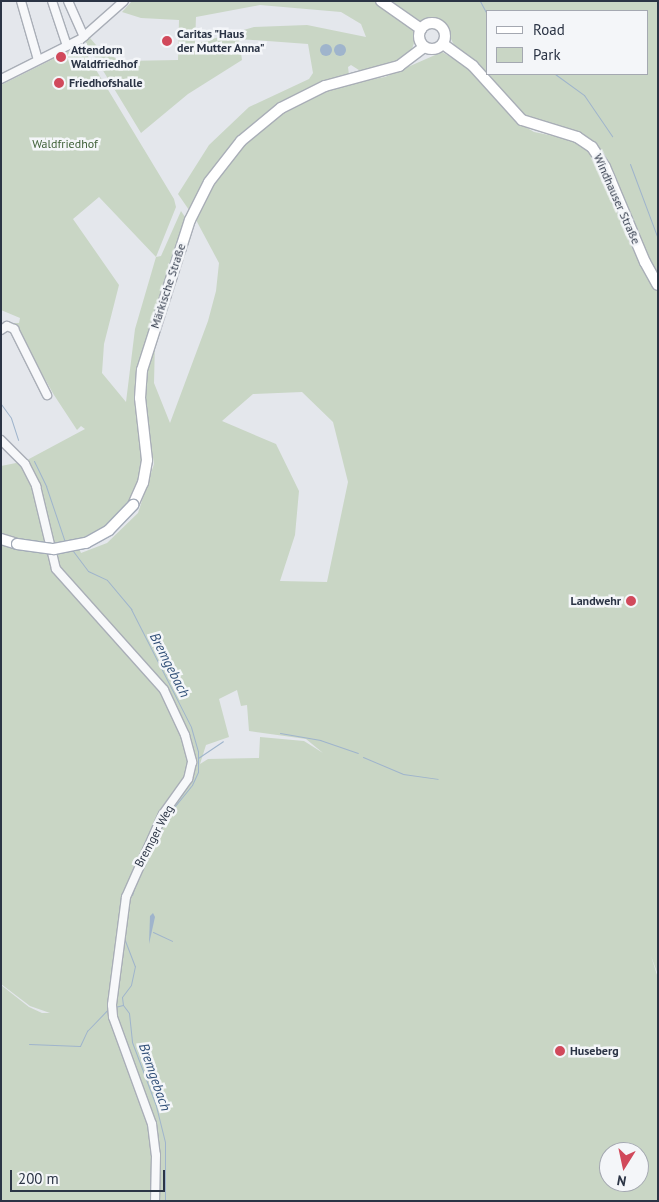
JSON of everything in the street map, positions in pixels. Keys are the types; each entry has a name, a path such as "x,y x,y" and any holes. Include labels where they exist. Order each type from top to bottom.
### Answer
{"main road":[{"path":"382,1 421,29 419,39 424,47 436,49 443,44"},
{"name":"Windhauser Straße","path":"421,29 429,24 438,25 444,32 443,44 473,66 522,120 577,137 598,153 644,262 658,285"},
{"name":"Märkische Straße","path":"1,539 18,544 54,549 86,543 114,526 133,504 143,483 147,460 140,398 142,370 190,220 209,182 241,141 281,108 325,86 399,66 424,47"}],"street":[{"path":"21,1 38,60"},
{"path":"52,1 67,46"},
{"path":"68,1 84,37"},
{"path":"114,1 118,9"},
{"path":"1,79 84,37 118,9 124,1"},
{"path":"1,330 7,326 14,329 47,395"},
{"name":"Bremger Weg","path":"1,440 26,464 36,486 56,568 164,690 185,735 192,762 188,779 163,814 126,896 112,1005 113,1017 152,1124 156,1155 155,1201"}],"green space":[{"path":"132,1 375,1 415,29 415,40 412,49 402,59 362,72 351,65 348,67 349,75 274,108 224,153 189,210 178,194 209,145 249,107 309,79 313,73 308,44 239,39 242,60 188,94 141,133 85,41 90,38 103,53 123,61 178,60 179,20 141,18 122,12","holes":["260,5 341,12 361,24 366,37 307,25 254,27 195,44 196,17"]},
{"name":"Waldfriedhof","path":"388,1 658,1 658,975 651,956 658,978 658,1201 1,1201 1,985 29,1007 42,1013 50,1013 30,1006 1,984 1,466 16,463 29,467 29,459 85,429 81,426 77,430 54,395 13,323 19,323 20,318 1,310 1,85 81,45 174,199 176,207 156,257 161,256 181,211 187,220 141,359 142,467 137,485 130,499 105,527 76,541 81,553 107,543 138,513 154,464 145,408 144,375 155,341 154,383 170,423 208,321 216,291 219,263 196,220 201,204 227,162 259,127 310,97 349,83 385,77 442,52 471,69 514,120 534,132 564,138 567,129 542,125 520,115 508,104 488,75 649,75 649,10 487,10 487,74 454,45 443,23 436,20 422,22","holes":["99,197 156,257 135,329 126,402 102,373 104,344 119,285 73,219","302,392 333,422 348,482 327,582 280,581 295,535 299,491 276,444 222,421 253,394","237,690 241,706 247,705 249,731 306,739 323,753 304,741 260,737 259,758 208,759 200,764 206,745 229,737 219,699"]}],"water":[{"path":"324,44 328,44 332,50 328,56 324,56 320,52 320,48"},
{"path":"338,44 342,44 346,50 342,56 338,56 334,52 334,48"},
{"path":"153,913 155,917 149,944 150,916"}],"waterway":[{"path":"480,1 487,14"},
{"path":"556,75 584,95 612,136"},
{"path":"630,164 658,239"},
{"name":"Bremgebach","path":"1,404 11,418 18,440"},
{"name":"Bremgebach","path":"34,461 46,486 65,542"},
{"name":"Bremgebach","path":"73,551 88,571 107,580 131,609 191,727 198,751 198,772 192,785 166,817"},
{"path":"280,733 320,740 358,753"},
{"path":"198,758 223,741"},
{"path":"363,757 403,774 438,779"},
{"name":"Bremgebach","path":"132,895 135,886"},
{"path":"153,932 172,941"},
{"name":"Bremgebach","path":"124,938 135,966 131,985 122,997 123,1005 129,1013 132,1042 156,1106 165,1142 165,1201"},
{"path":"115,1007 123,1005"},
{"path":"29,1044 80,1046 87,1031 108,1009"}],"place":[{"name":"Caritas \"Haus der Mutter Anna\"","path":"167,41"},
{"name":"Attendorn Waldfriedhof","path":"61,57"},
{"name":"Friedhofshalle","path":"59,83"},
{"name":"Landwehr","path":"631,601"},
{"name":"Huseberg","path":"560,1051"}]}
